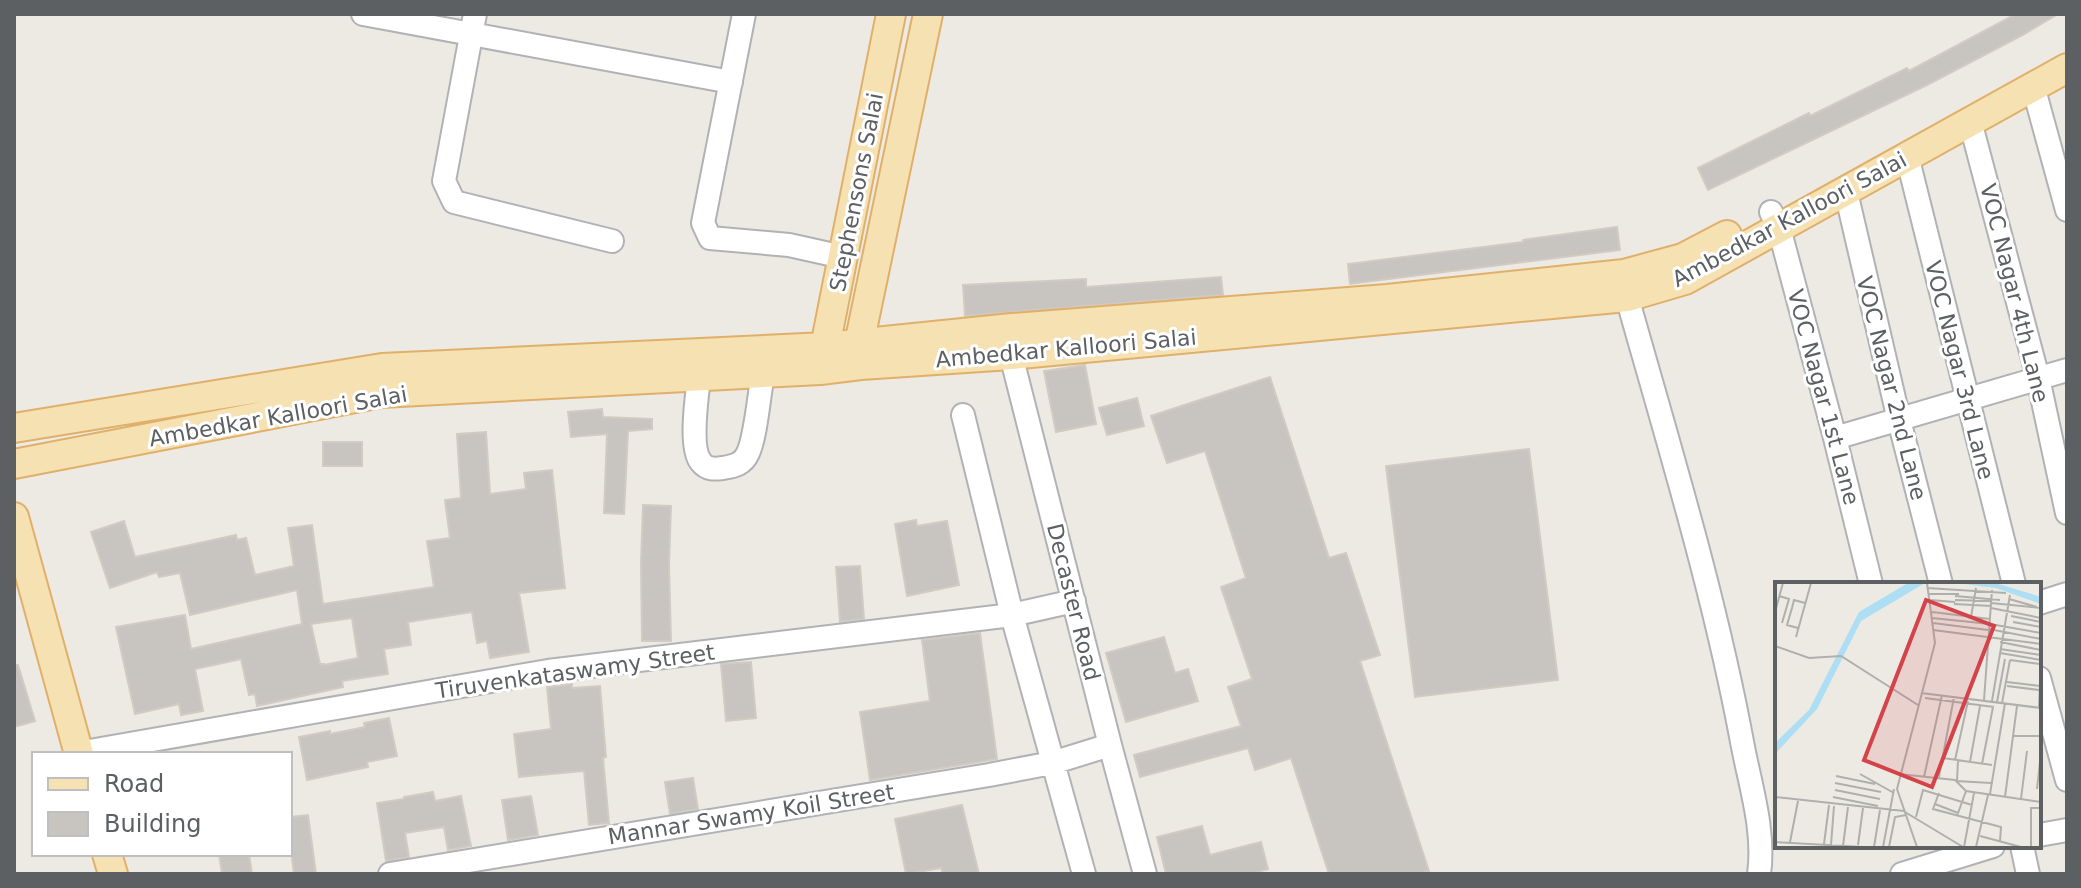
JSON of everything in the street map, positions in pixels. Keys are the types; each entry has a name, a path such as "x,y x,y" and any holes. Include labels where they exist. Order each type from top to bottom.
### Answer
{"main road":[{"name":"Stephensons Salai","path":"823,358 891,14"},
{"name":"Stephensons Salai","path":"860,354 928,14"},
{"name":"Ambedkar Kalloori Salai","path":"14,428 382,368 823,358 1011,341 1627,297 1685,280 1775,220 2067,47"},
{"name":"Ambedkar Kalloori Salai","path":"1011,341 1624,274 1683,258 1846,192 2067,68"},
{"name":"Ambedkar Kalloori Salai","path":"14,464 381,393 763,374 823,358"},
{"path":"14,517 78,752"}],"street":[{"path":"363,14 473,24 731,82"},
{"path":"744,14 703,223 710,238 789,245 843,257"},
{"path":"473,24 444,181 454,202 612,241"},
{"path":"2033,86 2067,210"},
{"name":"VOC Nagar 4th Lane","path":"1970,121 2038,378 2067,513"},
{"name":"VOC Nagar 3rd Lane","path":"1907,156 2014,582"},
{"name":"VOC Nagar 2nd Lane","path":"1846,192 1940,582"},
{"name":"VOC Nagar 1st Lane","path":"1775,220 1835,438 1871,582"},
{"path":"1627,297 1694,537 1732,691 1759,832 1759,874"},
{"name":"Decaster Road","path":"1011,341 1110,745 1145,874"},
{"path":"1835,438 2067,370"},
{"path":"699,377 695,447 700,462 710,469 719,469 743,462 750,450 763,374"},
{"path":"963,415 1012,615 1084,874"},
{"path":"2041,602 2067,594"},
{"name":"Tiruvenkataswamy Street","path":"84,752 548,671 1012,615 1074,601"},
{"path":"2041,685 2067,780"},
{"name":"Mannar Swamy Koil Street","path":"390,874 1052,763 1110,745"},
{"path":"2041,835 2067,830"},
{"path":"1902,874 1986,848"},
{"path":"2022,848 2028,874"}],"building":[{"path":"2016,14 2058,14 1927,85 1708,190 1698,168 1809,113 1810,116 1907,68 1909,71"},
{"path":"1617,227 1620,250 1350,284 1348,264"},
{"path":"1221,277 1223,295 965,316 963,285 1086,279 1086,287"},
{"path":"1085,365 1096,424 1056,432 1044,371"},
{"path":"1270,377 1329,558 1346,553 1380,655 1360,661 1429,871 1418,874 1329,874 1291,758 1255,770 1248,748 1140,777 1134,755 1241,726 1228,687 1252,679 1221,587 1246,578 1205,451 1167,463 1151,416"},
{"path":"1137,398 1144,426 1107,435 1099,408"},
{"path":"602,409 603,417 652,419 652,429 628,431 624,514 604,513 607,434 571,437 568,412"},
{"path":"486,432 490,494 526,489 524,473 552,470 565,588 519,593 529,652 490,658 487,641 477,643 472,612 408,622 411,645 384,649 388,674 342,681 343,687 257,706 255,694 249,695 241,659 195,669 203,711 181,715 179,704 135,714 116,627 185,615 191,649 302,624 297,590 190,615 180,573 159,577 157,572 110,588 91,532 124,521 135,557 236,535 237,540 246,538 255,575 294,566 288,528 312,525 323,604 434,587 427,541 450,538 445,500 461,498 457,434","holes":["352,618 358,658 320,664 311,624"]},
{"path":"323,442 362,442 362,466 323,466"},
{"path":"1529,449 1558,680 1415,697 1386,466"},
{"path":"643,505 671,506 671,641 642,641"},
{"path":"916,520 917,526 947,521 959,585 907,596 895,524"},
{"path":"860,566 864,619 840,622 836,567"},
{"path":"980,633 997,759 870,780 860,712 930,701 922,640"},
{"path":"1164,637 1175,673 1188,669 1198,701 1126,722 1106,653"},
{"path":"751,662 756,718 726,721 721,664"},
{"path":"14,665 18,665 35,721 14,727"},
{"path":"572,684 572,688 600,686 609,823 589,825 584,771 519,777 514,734 551,729 547,687"},
{"path":"389,718 397,756 367,762 368,767 307,780 299,737 365,727 364,723"},
{"path":"693,778 698,809 670,814 665,782"},
{"path":"433,792 435,801 461,796 471,846 448,850 444,827 405,833 409,857 386,861 377,803"},
{"path":"531,796 538,835 508,840 502,800"},
{"path":"962,805 979,874 943,874 941,868 906,874 895,819"},
{"path":"308,815 316,874 294,874 292,817"},
{"path":"1202,826 1210,855 1261,842 1268,869 1250,874 1166,874 1157,837"},
{"path":"219,856 249,856 252,874 222,874"}]}
